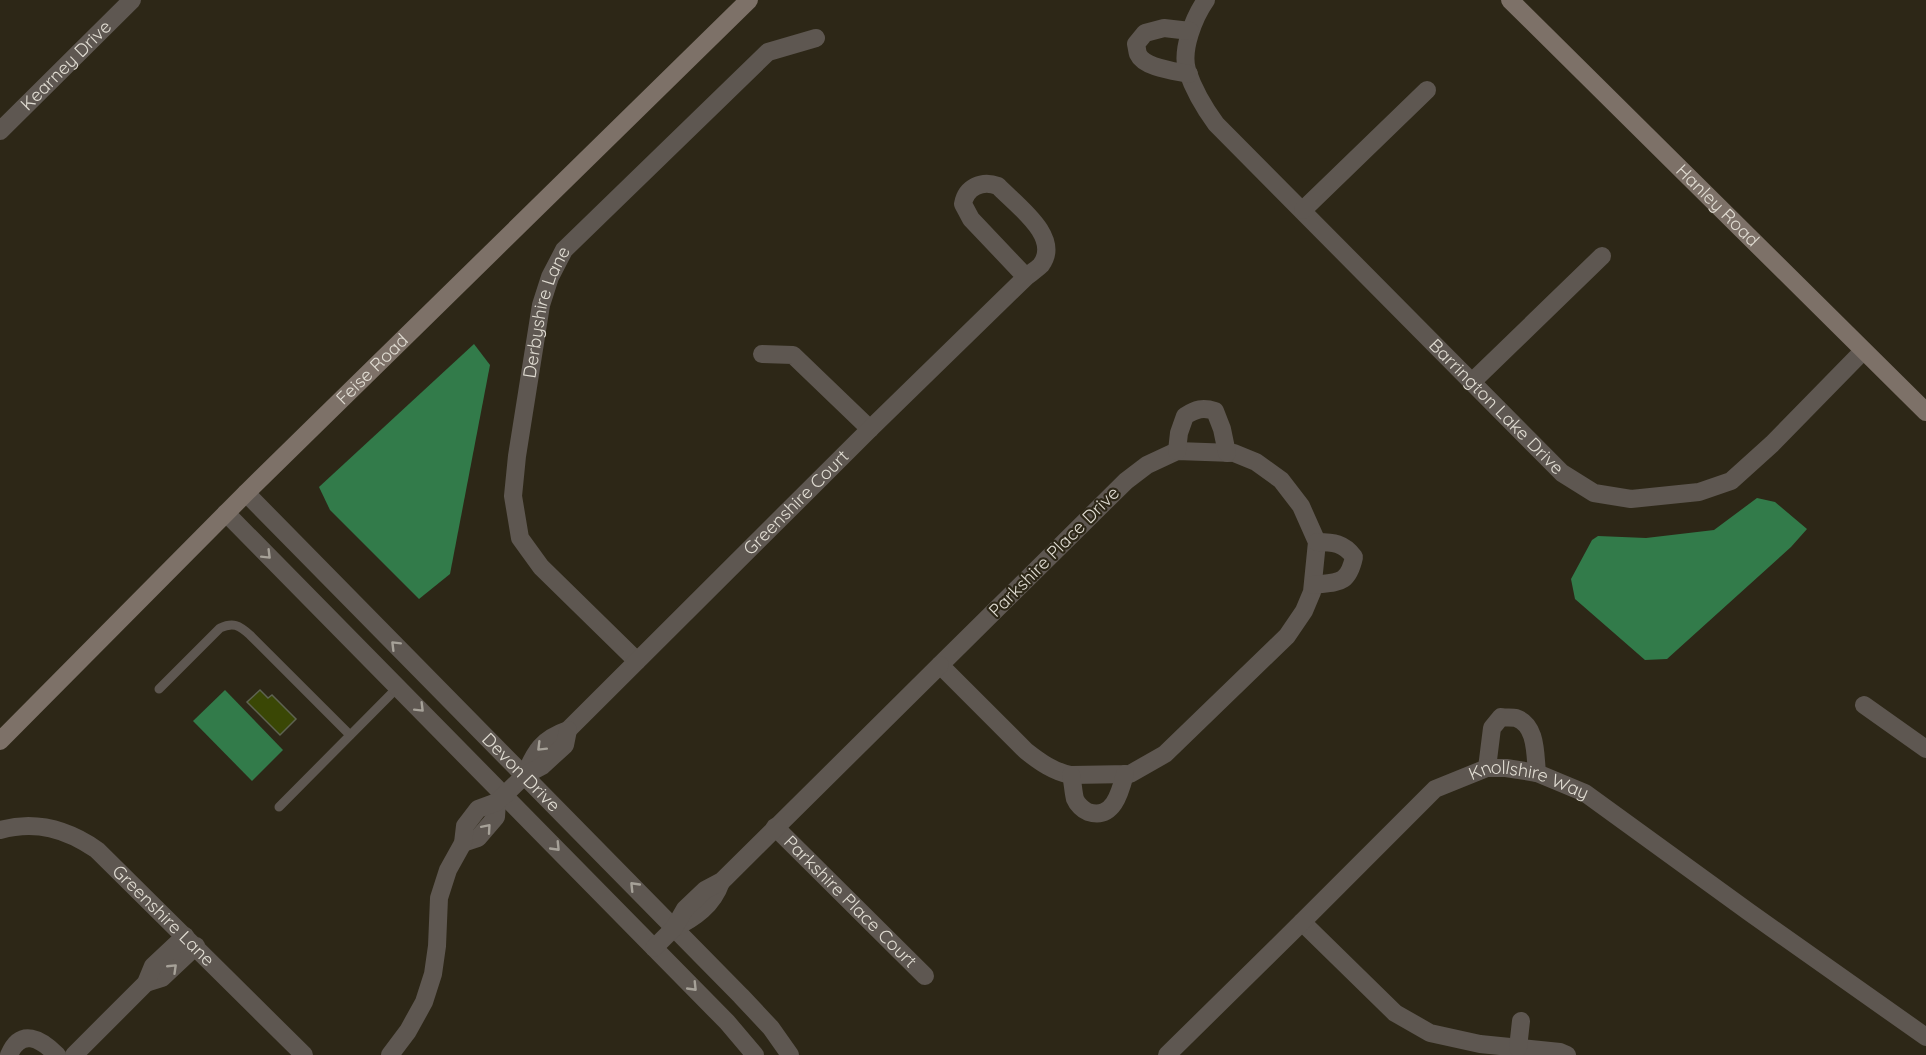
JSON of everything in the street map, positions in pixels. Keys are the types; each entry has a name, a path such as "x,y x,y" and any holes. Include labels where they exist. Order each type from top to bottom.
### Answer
{"street":[{"name":"Kearney Drive","path":"0,131 132,0"},
{"name":"Feise Road","path":"0,741 246,493 749,0"},
{"name":"Barrington Lake Drive","path":"1206,0 1190,31 1185,59 1189,74 1216,124 1562,474 1594,493 1631,499 1699,492 1731,481 1772,444 1863,351"},
{"name":"Hanley Road","path":"1510,0 1926,412"},
{"path":"1189,74 1160,68 1144,61 1138,55 1136,44 1145,33 1164,28 1190,31"},
{"name":"Derbyshire Lane","path":"637,661 541,567 520,538 513,496 517,456 541,305 550,277 564,250 768,52 816,38"},
{"path":"1303,210 1427,90"},
{"name":"Greenshire Court","path":"501,798 525,775 542,766 565,745 568,730 870,429 1041,264 1047,247 1042,231 998,186 981,183 968,192 963,204 971,219 1026,277"},
{"path":"1472,382 1602,256"},
{"path":"762,354 793,355 870,429"},
{"path":"1178,451 1179,433 1185,416 1198,408 1207,408 1215,411 1227,453"},
{"name":"Parkshire Place Drive","path":"654,948 674,928 694,918 717,895 722,881 775,827 1126,481 1147,465 1178,451 1234,453 1256,462 1281,480 1301,506 1317,542 1312,592 1304,611 1287,636 1166,754 1130,774 1062,774 1041,763 1026,751 940,665"},
{"name":"Devon Drive","path":"246,493 756,1011 790,1055"},
{"name":"Devon Drive","path":"226,513 398,687 501,798 727,1022 755,1055"},
{"path":"1313,585 1337,583 1345,579 1354,556 1344,545 1334,542 1317,542"},
{"path":"398,687 418,668"},
{"path":"1864,705 1926,749"},
{"path":"1487,768 1492,728 1501,717 1516,718 1528,726 1533,739 1537,773"},
{"name":"Knollshire Way","path":"1167,1055 1435,789 1487,768 1506,768 1537,773 1585,793 1926,1037"},
{"path":"1071,775 1076,800 1084,811 1096,814 1107,811 1114,804 1120,793 1125,774"},
{"path":"390,1055 408,1031 424,1002 433,974 439,898 448,870 463,843 478,838 496,817 501,798"},
{"name":"Greenshire Lane","path":"0,830 37,826 60,830 82,839 115,866 304,1055"},
{"name":"Parkshire Place Court","path":"775,827 925,976"},
{"path":"1302,922 1395,1013 1430,1033 1480,1044 1560,1052 1567,1055"},
{"path":"74,1055 146,983 153,966 190,941"},
{"path":"1518,1048 1521,1021"},
{"path":"9,1055 17,1043 32,1038 40,1040 57,1055"}],"lane":[{"path":"159,689 219,628 233,624 250,635 350,735"},
{"path":"279,807 398,687"}],"shaded area":[{"path":"474,344 490,365 450,574 419,599 330,510 319,487"},
{"path":"1757,498 1775,502 1807,529 1791,547 1667,659 1645,660 1575,599 1571,579 1592,540 1598,536 1646,538 1714,530"},
{"path":"225,690 283,750 252,781 193,721"}],"building":[{"path":"260,690 268,698 272,695 296,719 280,735 247,702"}]}
